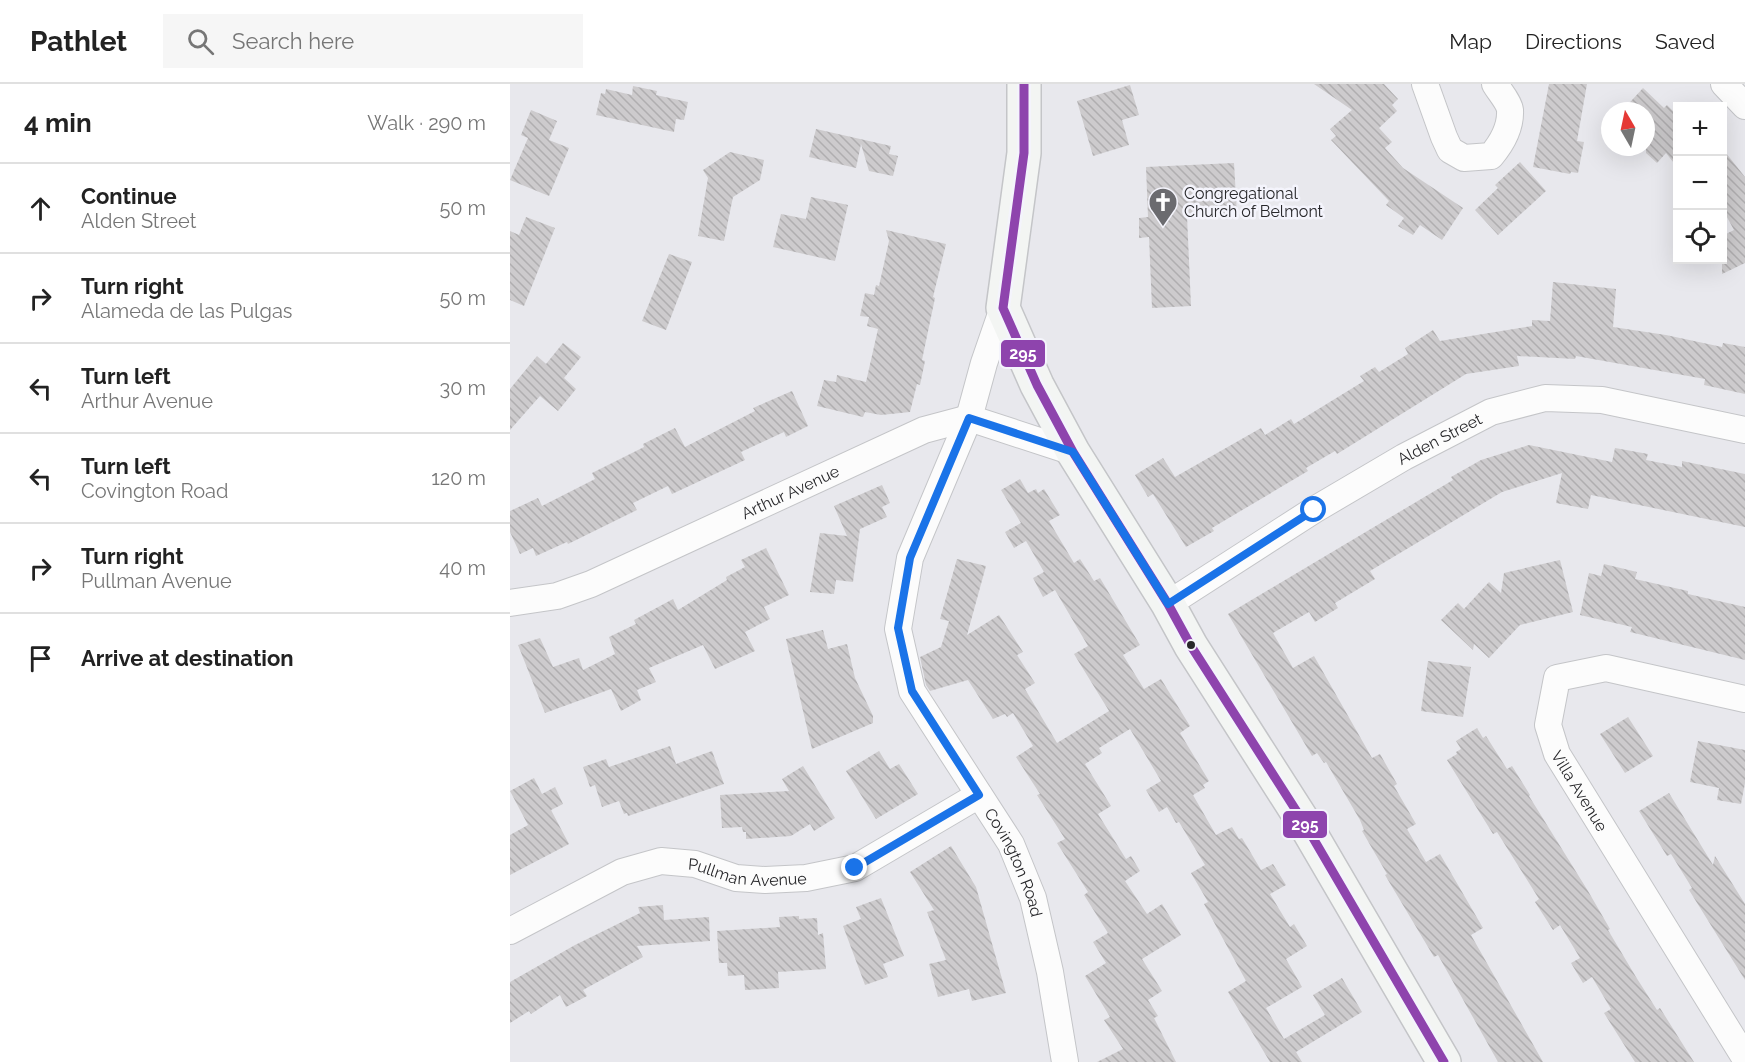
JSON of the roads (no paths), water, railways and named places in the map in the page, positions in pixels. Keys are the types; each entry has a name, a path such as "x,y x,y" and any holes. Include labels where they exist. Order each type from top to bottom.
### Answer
{"main road":[{"path":"1024,84 1024,153 1003,308 1037,385 1073,452 1168,604 1191,646 1305,826 1444,1062"}],"street":[{"path":"1425,84 1450,150 1464,158 1491,156 1503,142 1510,109 1495,84"},
{"path":"1724,84 1745,106"},
{"name":"Covington Road","path":"1003,308 969,418 910,558 898,628 912,691 1011,844 1033,898 1050,972 1065,1062"},
{"name":"Alden Street","path":"1168,604 1314,510 1404,457 1491,412 1545,398 1602,400 1745,430"},
{"path":"969,418 1073,452"},
{"name":"Arthur Avenue","path":"510,603 557,596 591,584 924,430 969,418"},
{"name":"Villa Avenue","path":"1745,699 1606,668 1557,678 1548,724 1557,754 1745,1058"},
{"name":"Pullman Avenue","path":"510,931 622,872 661,861 695,864 736,878 765,880 806,878 855,868 979,795"}],"place":[{"name":"Congregational Church of Belmont","path":"1163,228"}]}
